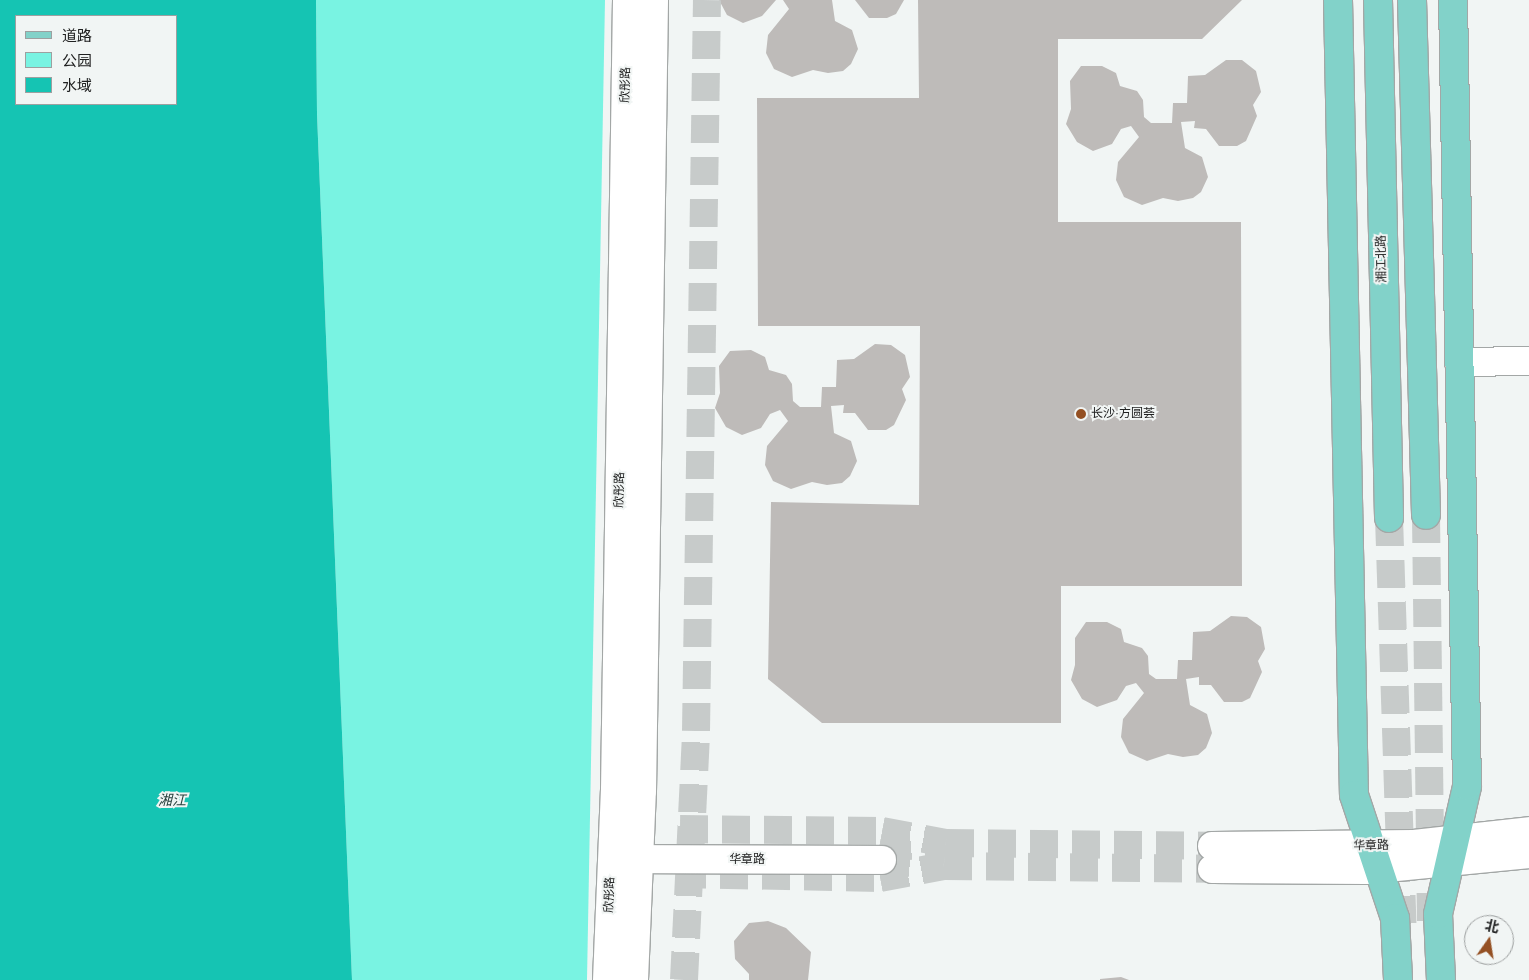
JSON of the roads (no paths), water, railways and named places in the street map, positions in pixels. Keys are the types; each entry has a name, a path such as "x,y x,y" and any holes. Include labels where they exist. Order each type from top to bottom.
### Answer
{"main road":[{"name":"欣彤路","path":"607,980 612,852 627,0"},
{"name":"欣彤路","path":"634,980 639,852 654,0"},
{"path":"1338,0 1354,795 1395,918 1398,980"},
{"name":"湘江北路","path":"1378,0 1389,518"},
{"path":"1412,0 1426,515"},
{"path":"1441,980 1438,914 1467,786 1453,0"},
{"path":"1459,362 1529,361"},
{"name":"华章路","path":"1453,852 1529,831"},
{"name":"华章路","path":"612,852 882,854"},
{"name":"华章路","path":"1212,858 1375,857 1453,852 1529,854"}],"water":[{"name":"湘江","path":"0,0 316,0 317,114 352,980 0,980"}],"tunnel":[{"path":"684,980 696,731 707,0"},
{"path":"1426,515 1431,924"},
{"path":"1389,518 1403,931"},
{"path":"680,829 882,831 946,843"},
{"path":"883,848 946,843 1212,846"},
{"path":"882,860 944,866 1212,869"},
{"path":"678,874 880,878 944,866"}],"place":[{"name":"长沙·方圆荟","path":"1081,414"}]}
